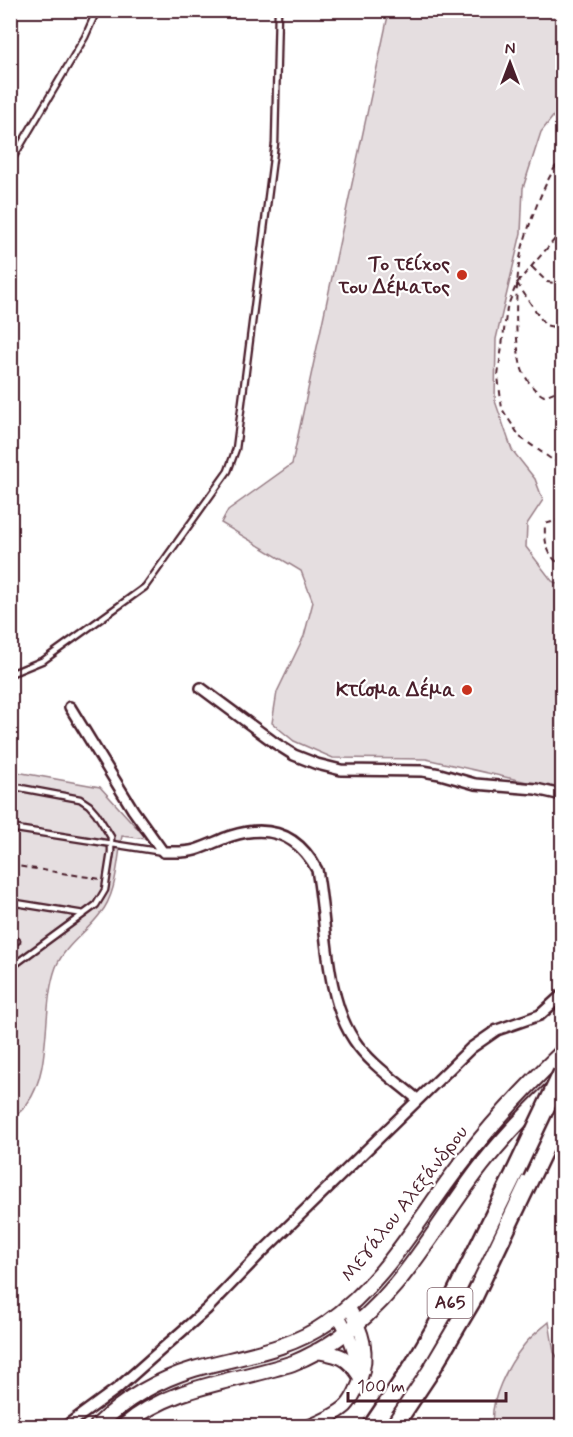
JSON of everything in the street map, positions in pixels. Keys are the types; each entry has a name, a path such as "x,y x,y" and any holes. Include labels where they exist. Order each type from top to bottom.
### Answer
{"highway":[{"name":"Α65","path":"372,1426 414,1364 455,1294 562,1073"},
{"name":"Α65","path":"394,1426 430,1372 472,1301 562,1112"}],"main road":[{"name":"Μεγάλου Αλεξάνδρου","path":"98,1426 114,1410 141,1391 165,1379 289,1345 327,1324 374,1282 466,1156 509,1104 562,1052"},
{"name":"Μεγάλου Αλεξάνδρου","path":"124,1426 148,1409 196,1388 295,1362 317,1351 353,1327 387,1294 489,1157 523,1116 562,1078"},
{"path":"317,1351 343,1357 352,1364 359,1379"}],"street":[{"path":"201,688 274,743 294,755 317,764 341,770 423,771 475,783 536,789 562,795"},
{"path":"70,707 133,810 163,852 194,850 230,836 258,830 271,831 285,836 300,846 317,870 335,998 343,1020 354,1041 417,1099"},
{"path":"66,1426 118,1388 198,1317 471,1048 485,1036 540,1015 562,995"},
{"path":"310,1426 345,1407 351,1401 359,1379 353,1327 343,1311"}],"lane":[{"path":"10,163 85,37 98,10"},
{"path":"10,674 44,660 145,586 228,471 236,449 275,142 279,10"},
{"path":"10,786 80,799 89,805 108,829 112,844 107,880 96,905 10,968"},
{"path":"10,828 163,852"},
{"path":"10,902 84,914"},
{"path":"10,940 17,941"}],"path":[{"path":"562,157 540,200 522,251 517,283 517,342 523,372 535,391 544,396 562,389"},
{"path":"562,231 517,283 507,308 498,376 502,409 520,437 554,461 562,462"},
{"path":"532,267 547,282 562,284"},
{"path":"517,283 546,325 562,329"},
{"path":"562,519 546,524 544,538 553,560 562,566"},
{"path":"10,865 107,880"}],"shaded area":[{"path":"389,11 562,11 562,105 541,132 523,188 521,233 496,339 495,401 512,450 535,479 543,500 527,524 526,547 552,581 562,586 562,758 558,761 562,765 562,790 426,759 333,758 294,741 272,723 277,692 304,636 313,602 301,571 221,523 228,510 292,464"},
{"path":"11,771 100,787 147,839 122,836 113,887 106,906 95,921 70,945 56,967 49,1000 44,1056 35,1090 27,1104 11,1120"},
{"path":"549,1322 554,1352 562,1364 562,1426 493,1426 494,1405 506,1373 527,1342"}],"place":[{"name":"Το τείχος του Δέματος","path":"462,275"},
{"name":"Κτίσμα Δέμα","path":"467,690"}]}
